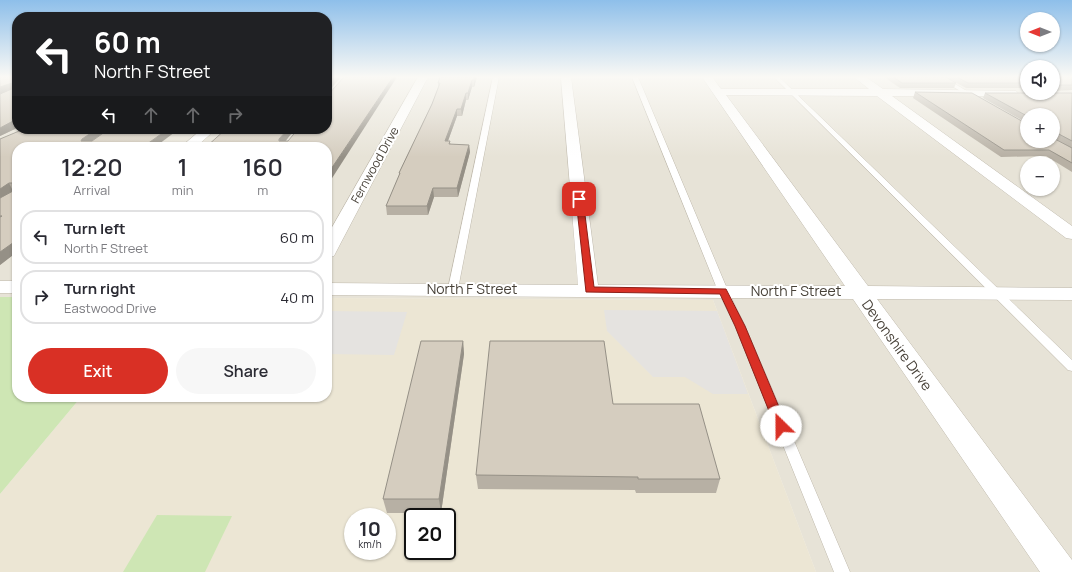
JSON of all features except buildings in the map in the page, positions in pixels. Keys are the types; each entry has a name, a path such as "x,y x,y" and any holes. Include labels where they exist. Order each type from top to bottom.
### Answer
{"street":[{"name":"Fernwood Drive","path":"332,243 408,104"},
{"path":"569,104 589,290"},
{"name":"Devonshire Drive","path":"725,104 1060,572"},
{"path":"894,104 1072,234"},
{"path":"194,142 204,134"},
{"path":"0,287 12,287"},
{"name":"North F Street","path":"332,289 1072,294"}],"lane":[{"path":"453,289 491,104"},
{"path":"646,104 723,291 740,326 842,572"},
{"path":"804,104 995,293 1072,366"}],"shaded area":[{"path":"0,104 12,104 12,134 332,134 332,104 1072,104 1072,572 816,572 713,300 332,298 332,142 12,142 12,297 0,297"},
{"path":"332,298 713,300 816,572 0,572 0,494 77,402 332,402"},
{"path":"604,310 717,311 748,394 713,394 685,377 653,377 607,331"},
{"path":"332,311 407,312 394,355 332,354"}],"green space":[{"path":"0,297 12,297 12,402 77,402 0,494"},
{"path":"157,515 232,516 205,572 123,572"}],"route":[{"path":"579,199 589,290 723,291 740,326 781,426"}]}
